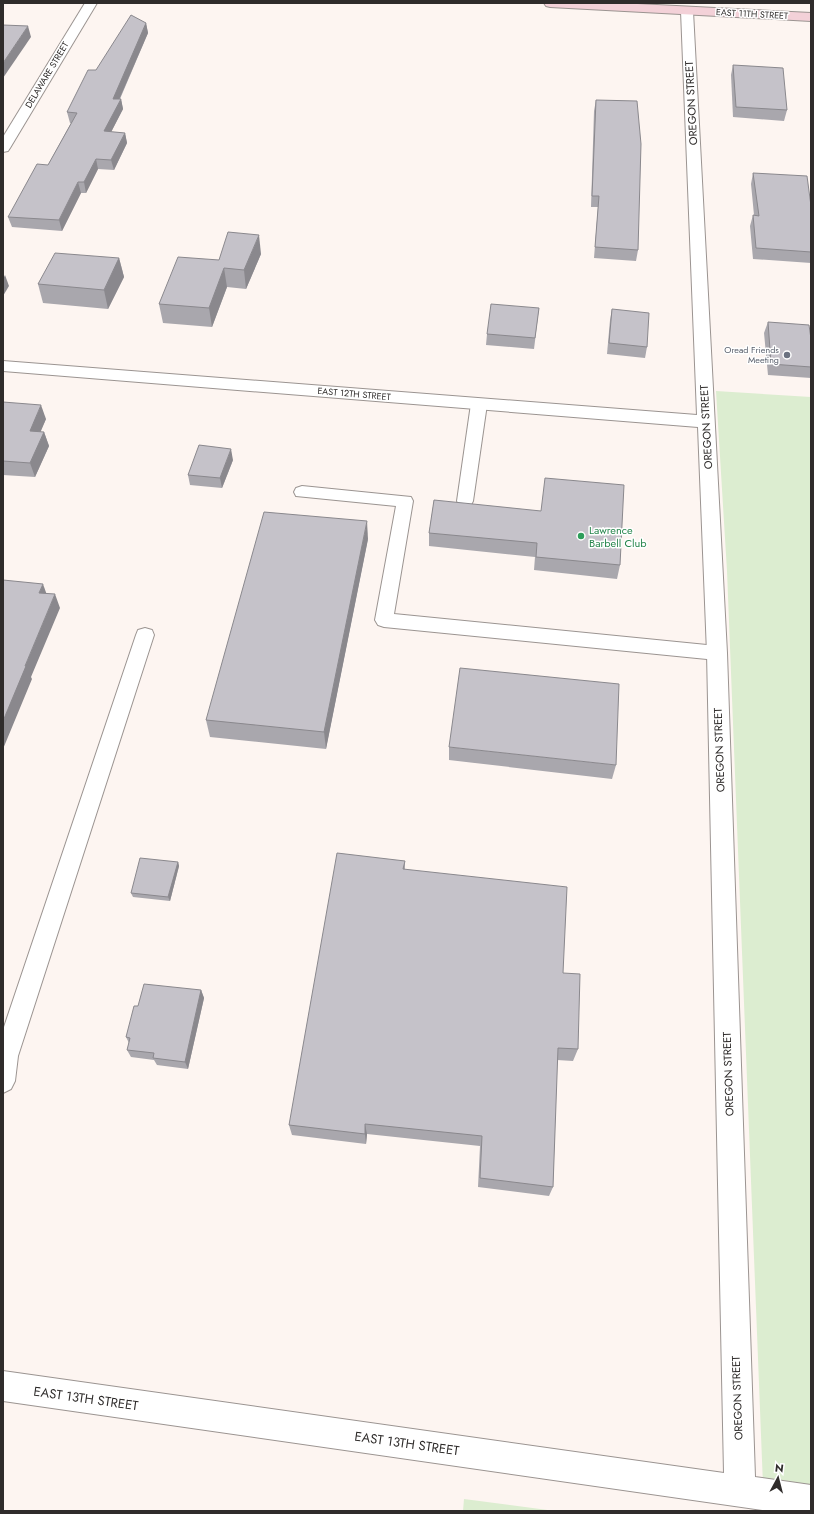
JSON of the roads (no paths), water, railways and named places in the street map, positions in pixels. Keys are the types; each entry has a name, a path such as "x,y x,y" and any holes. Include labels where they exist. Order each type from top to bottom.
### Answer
{"main road":[{"name":"EAST 11TH STREET","path":"550,3 811,17"}],"street":[{"name":"DELAWARE STREET","path":"3,148 91,3"},
{"name":"OREGON STREET","path":"687,11 716,653 740,1491"},
{"name":"EAST 12TH STREET","path":"3,366 706,422"},
{"name":"EAST 13TH STREET","path":"3,1386 811,1501"}],"lane":[{"path":"465,501 479,404"},
{"path":"302,492 405,500 384,620 716,653"},
{"path":"3,1081 6,1056 145,636"}],"place":[{"name":"Oread Friends Meeting","path":"787,355"},
{"name":"Lawrence Barbell Club","path":"581,536"}]}
